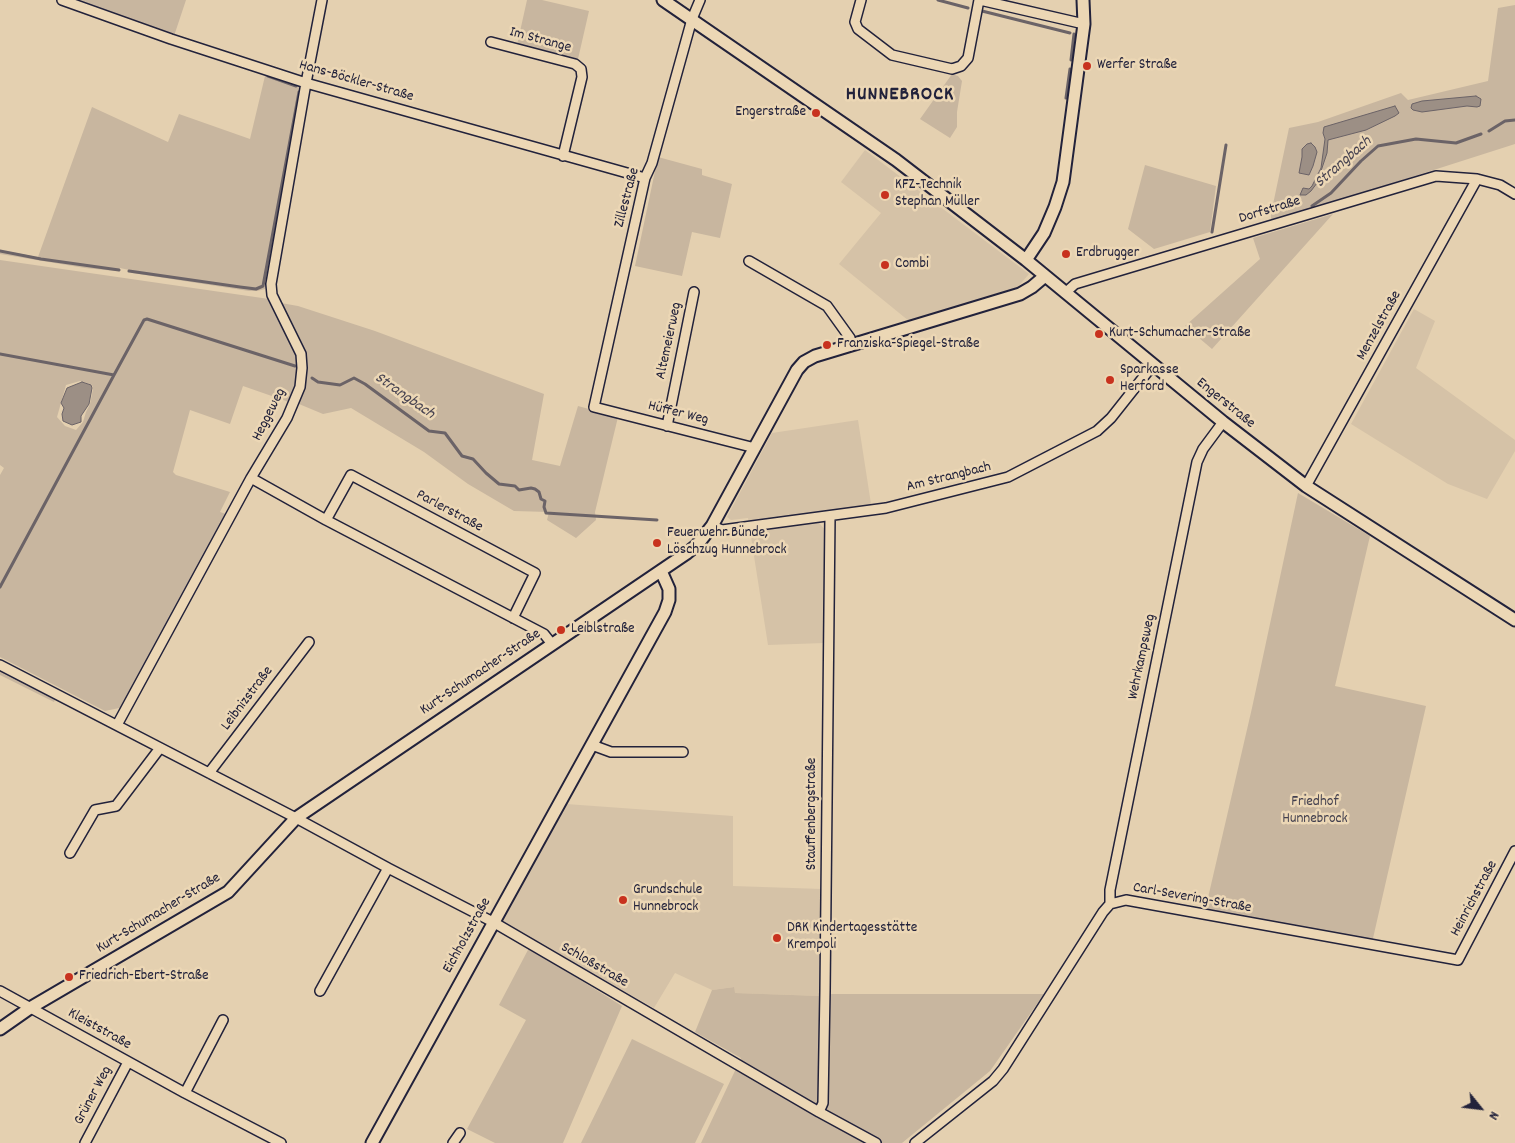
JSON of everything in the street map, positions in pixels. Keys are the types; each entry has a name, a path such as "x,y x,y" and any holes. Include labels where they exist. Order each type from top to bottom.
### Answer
{"street":[{"name":"Hans-Böckler-Straße","path":"62,0 171,39 306,83 645,178"},
{"name":"Heggeweg","path":"117,725 251,478 287,418 300,387 301,354 272,295 271,284 322,0"},
{"name":"Engerstraße","path":"663,0 896,160 1026,260 1223,422 1306,486 1515,620"},
{"name":"Zillestraße","path":"594,407 645,178 652,163 692,19 700,0"},
{"path":"861,0 855,22 858,30 892,55 952,69 961,66 968,58 979,0 1084,24"},
{"path":"1026,260 1044,233 1056,207 1063,182 1084,24 1083,0"},
{"name":"Im Strange","path":"491,42 575,64 581,69 582,77 563,156"},
{"name":"Dorfstraße","path":"1065,293 1075,284 1436,176 1477,179 1500,185 1515,194"},
{"name":"Menzelstraße","path":"1306,486 1477,179"},
{"path":"749,261 827,306 850,338 851,346"},
{"name":"Kurt-Schumacher-Straße","path":"0,1028 30,1008 228,892 296,818 697,545 712,526 797,370 804,362 814,356 1020,294 1045,276"},
{"name":"Altemeierweg","path":"667,426 694,292"},
{"name":"Am Strangbach","path":"712,526 722,530 886,508 1008,477 1097,431 1112,418 1153,365"},
{"name":"Hüffer Weg","path":"594,407 755,448"},
{"name":"Wehrkampsweg","path":"1110,904 1110,890 1197,462 1203,449 1223,422"},
{"name":"Parlerstraße","path":"326,520 351,475 535,573 513,618"},
{"path":"251,478 326,520 544,634 552,644"},
{"name":"Stauffenbergstraße","path":"819,1112 823,1103 826,991 830,516"},
{"name":"Eichholzstraße","path":"372,1143 665,612 669,600 669,589 661,571"},
{"name":"Leibnizstraße","path":"209,773 309,642"},
{"path":"0,665 296,818"},
{"path":"592,745 611,752 683,752"},
{"path":"70,853 95,810 116,806 160,748"},
{"name":"Schloßstraße","path":"296,818 493,922 819,1112 876,1143"},
{"name":"Heinrichstraße","path":"1458,960 1515,851"},
{"path":"320,990 388,868"},
{"name":"Carl-Severing-Straße","path":"915,1143 993,1081 1003,1069 1110,904 1126,900 1458,960"},
{"name":"Kleiststraße","path":"0,991 185,1093 281,1143"},
{"path":"185,1093 223,1020"},
{"name":"Grüner Weg","path":"85,1143 128,1062"},
{"path":"453,1143 460,1133"}],"shaded area":[{"path":"1476,96 1481,99 1480,106 1477,107 1467,106 1422,112 1411,108 1412,104 1422,101"},
{"path":"1395,106 1399,113 1395,116 1366,130 1328,140 1327,153 1317,183 1306,195 1300,195 1303,188 1309,189 1312,186 1321,168 1325,139 1324,127"},
{"path":"1311,143 1317,152 1313,166 1309,175 1299,173 1302,149"},
{"path":"865,150 1029,274 1016,289 909,321 839,264 881,213 841,182"},
{"path":"1414,309 1435,321 1416,368 1515,440 1515,451 1487,499 1448,484 1351,424"},
{"path":"82,382 91,385 92,388 89,404 81,416 81,422 72,425 63,421 62,414 64,408 61,403 67,388"},
{"path":"858,420 871,504 821,512 820,524 826,531 824,643 768,645 748,518 731,520 727,517 772,433"},
{"name":"Grundschule Hunnebrock","path":"566,804 733,816 733,886 822,889 821,996 734,993 734,987 712,990 675,973 654,1008 502,922"}],"green space":[{"path":"78,0 186,0 174,36"},
{"path":"527,0 542,0 589,11 578,59 517,45"},
{"path":"1515,5 1515,144 1271,222 1271,214 1289,128 1318,122 1401,93 1408,100 1488,81 1498,8"},
{"path":"952,74 958,76 962,81 957,112 957,127 950,138 920,119"},
{"path":"268,75 298,85 301,88 267,287 265,289 249,291 132,273 129,270 120,268 119,271 115,271 85,268 0,254 0,250 38,257 92,107 168,142 179,114 250,139 265,76"},
{"path":"658,157 702,169 702,175 732,184 720,238 692,232 682,276 635,266"},
{"path":"1145,165 1216,186 1210,232 1154,249 1128,229"},
{"path":"1333,214 1212,349 1185,326 1260,259 1253,238"},
{"path":"0,260 272,300 298,356 298,387 289,402 243,386 230,424 190,410 173,472 176,475 230,492 220,512 229,515 124,707 105,711 0,657 0,475 4,468 0,465","holes":["80,381 92,385 90,404 83,422 76,430 65,426 57,417 66,385"]},
{"path":"281,303 298,306 375,331 544,394 532,460 560,466 578,406 618,417 595,512 596,520 576,538 547,520 549,512 514,511 468,484 424,452 351,408 323,414 299,404 305,368"},
{"name":"Friedhof Hunnebrock","path":"1298,493 1370,536 1335,686 1426,706 1371,947 1204,915 1252,708"},
{"path":"0,672 55,700 54,702 0,675"},
{"path":"529,948 622,1006 563,1143 495,1143 467,1129 526,1020 499,1005"},
{"path":"734,987 735,993 821,996 832,994 1044,994 990,1071 902,1143 701,1143 741,1058 695,1032 712,990"},
{"path":"632,1039 724,1084 695,1143 581,1143"}],"waterway":[{"path":"938,0 968,8"},
{"path":"982,11 1070,33"},
{"path":"1071,60 1074,34"},
{"path":"1066,98 1070,69"},
{"path":"268,76 296,86"},
{"path":"129,271 256,289 263,286 299,92"},
{"path":"1489,131 1505,121 1515,120"},
{"name":"Strangbach","path":"1312,206 1331,193 1378,146 1416,139 1456,143 1481,134"},
{"path":"1212,232 1226,145"},
{"path":"0,251 119,270"},
{"name":"Strangbach","path":"0,354 114,375 144,320 147,319 295,366"},
{"path":"0,587 114,375"},
{"name":"Strangbach","path":"312,378 318,382 340,385 354,378 365,384 429,431 445,433 462,456 473,459 499,484 515,486 519,490 535,489 539,492 541,499 545,501 546,513 657,520"}],"place":[{"name":"Werfer Straße","path":"1087,66"},
{"name":"Engerstraße","path":"816,113"},
{"name":"KFZ-Technik Stephan Müller","path":"885,195"},
{"name":"Erdbrugger","path":"1066,254"},
{"name":"Combi","path":"885,265"},
{"name":"Kurt-Schumacher-Straße","path":"1099,334"},
{"name":"Franziska-Spiegel-Straße","path":"827,345"},
{"name":"Sparkasse Herford","path":"1110,380"},
{"name":"Feuerwehr Bünde, Löschzug Hunnebrock","path":"657,543"},
{"name":"Leiblstraße","path":"561,630"},
{"name":"Grundschule Hunnebrock","path":"623,900"},
{"name":"DRK Kindertagesstätte Krempoli","path":"777,938"},
{"name":"Friedrich-Ebert-Straße","path":"69,977"}],"district":[{"name":"HUNNEBROCK","path":"900,96"}]}
